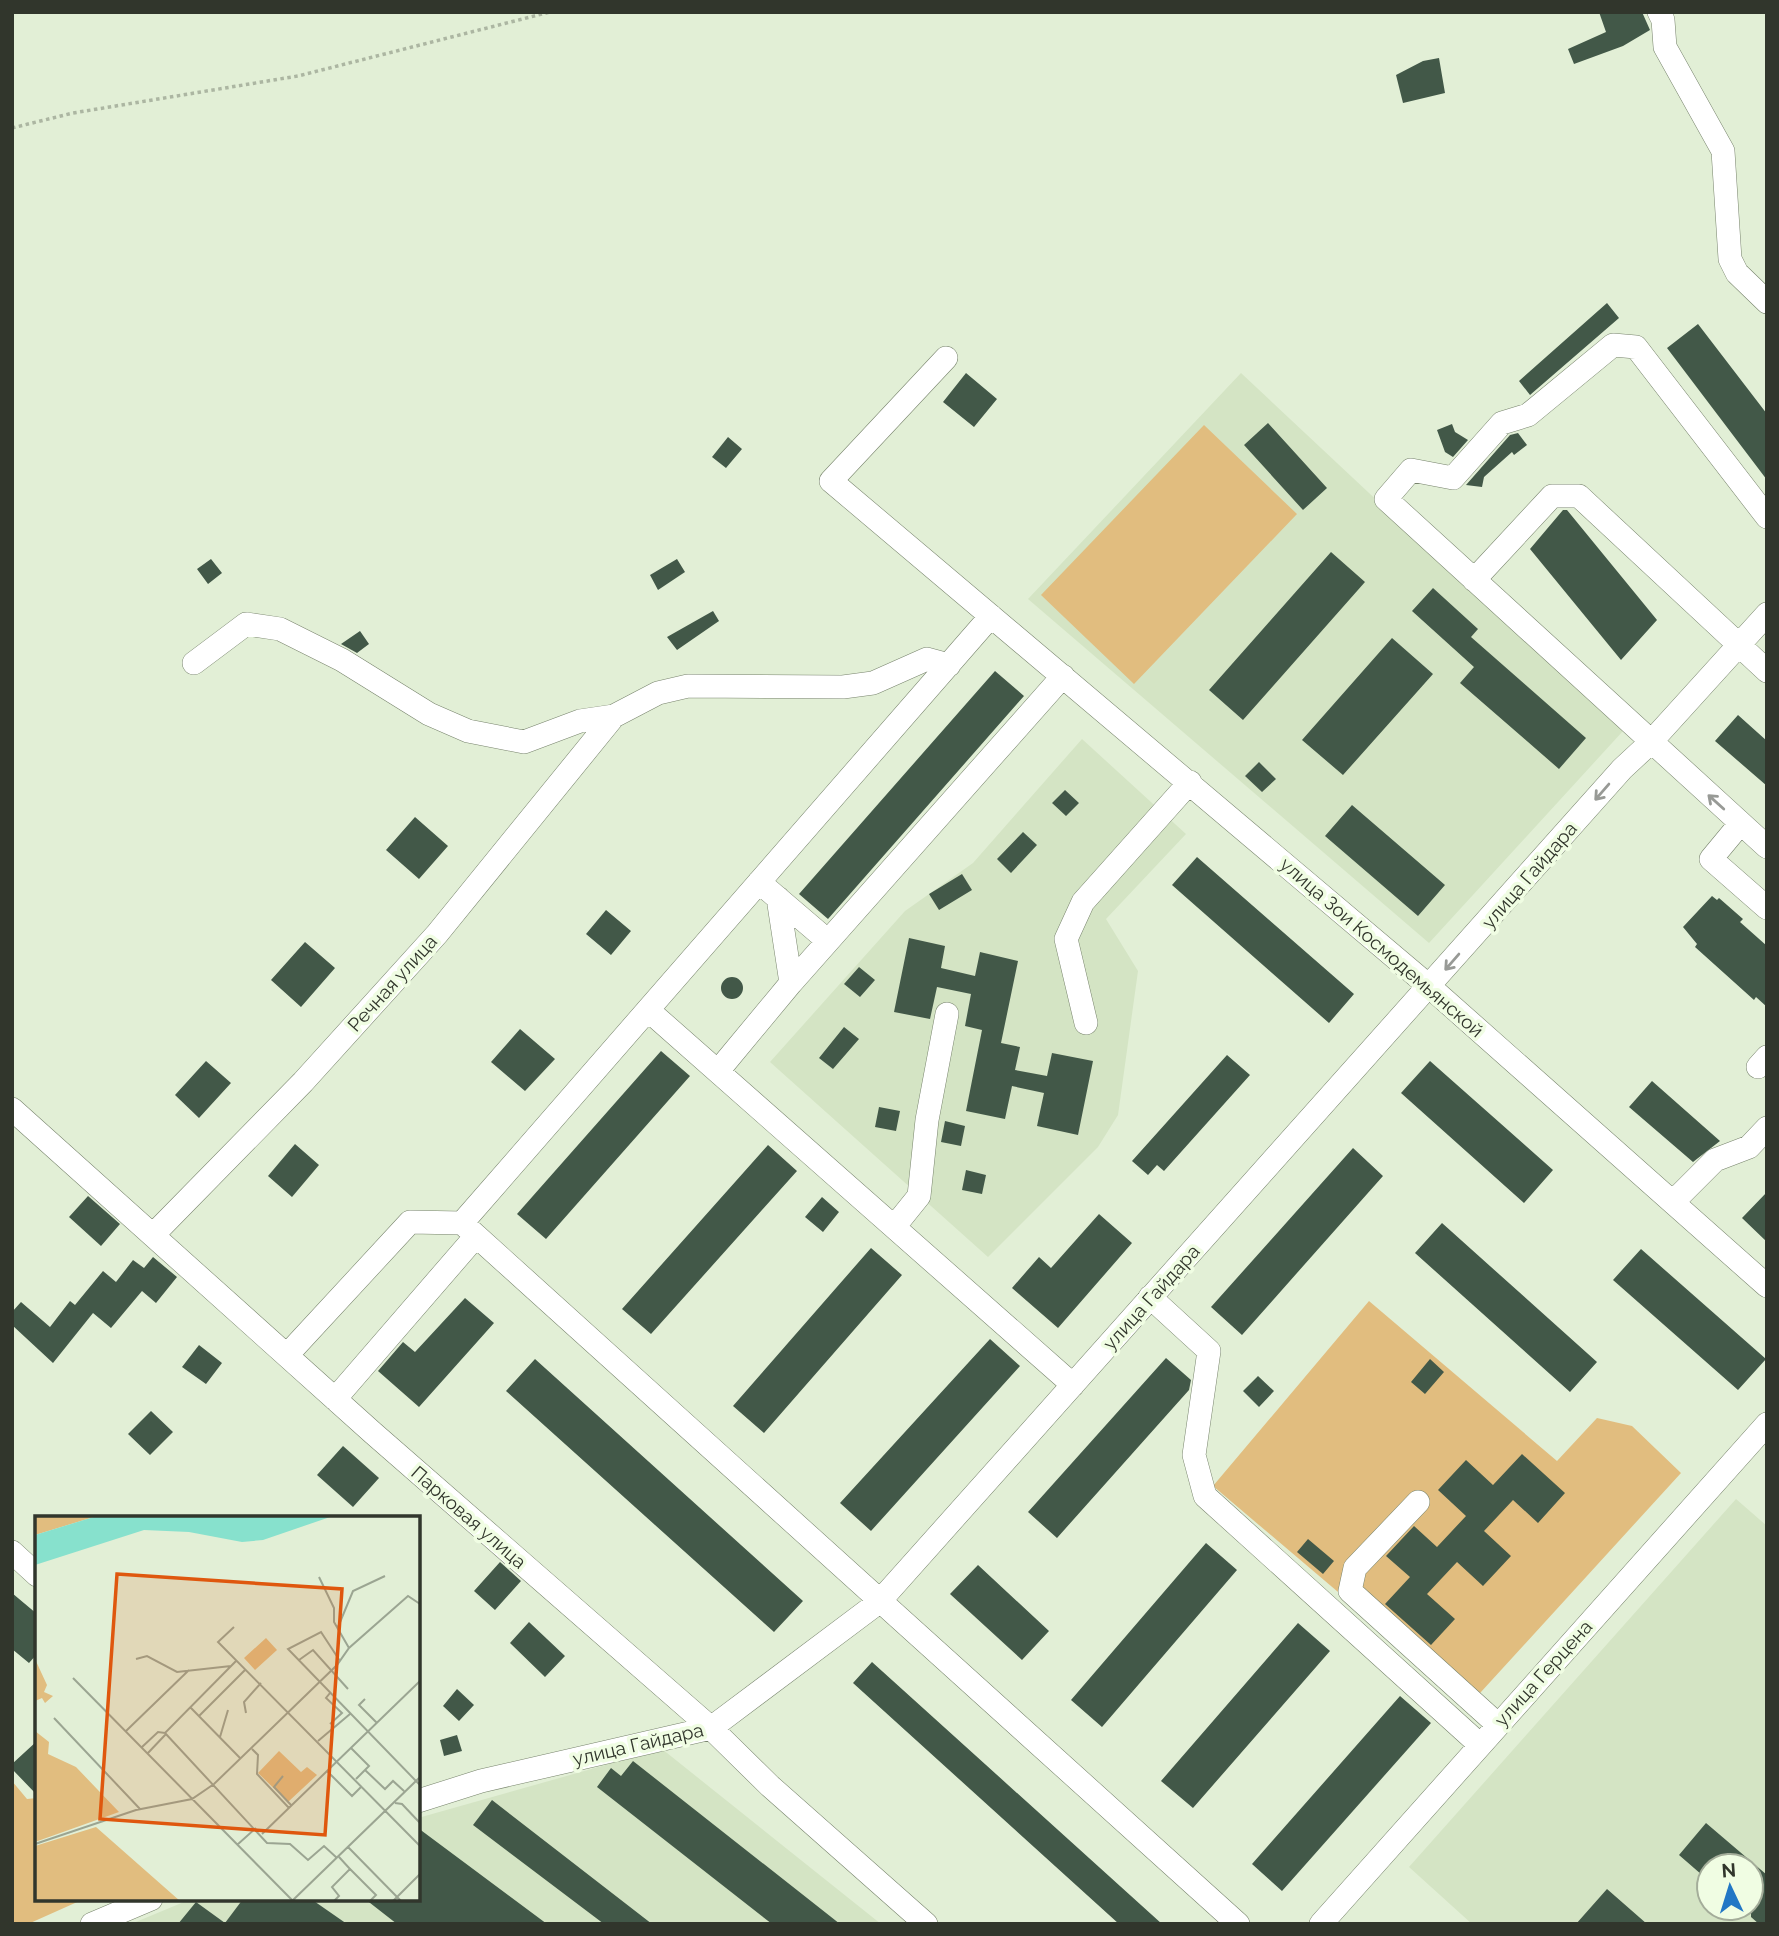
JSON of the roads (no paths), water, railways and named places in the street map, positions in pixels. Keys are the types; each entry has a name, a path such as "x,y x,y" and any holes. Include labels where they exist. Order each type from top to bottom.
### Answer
{"street":[{"path":"1659,12 1663,20 1665,47 1723,151 1730,259 1737,273 1767,300"},
{"path":"1767,517 1636,348 1613,345 1528,415 1502,423 1453,478 1411,470 1386,499 1650,743 1767,847"},
{"name":"улица Зои Космодемьянской","path":"946,358 831,481 1190,782 1430,988 1767,1286"},
{"path":"1474,580 1552,496 1579,496 1767,671"},
{"name":"улица Гайдара","path":"420,1800 481,1781 711,1728 879,1602 1430,988 1622,769 1650,743 1767,614"},
{"path":"335,1399 648,1010 991,616"},
{"path":"194,663 246,624 280,629 342,660 429,715 468,731 524,742 580,721 614,716 658,693 688,686 843,687 873,683 927,659 949,665"},
{"path":"718,1072 791,983 1063,676"},
{"name":"Речная улица","path":"153,1235 303,1082 437,933 614,716"},
{"path":"1086,1023 1066,939 1083,902 1190,782"},
{"path":"1740,824 1711,859 1767,908"},
{"path":"759,882 828,941"},
{"path":"778,898 791,983"},
{"path":"648,1010 1073,1385"},
{"path":"894,1227 919,1196 927,1120 947,1014"},
{"name":"Парковая улица","path":"12,1109 335,1399 711,1728 770,1786 926,1924"},
{"path":"1674,1202 1715,1160 1749,1147 1767,1128"},
{"path":"288,1354 410,1222 469,1230 1233,1922"},
{"path":"1150,1297 1209,1351 1194,1455 1205,1496 1479,1744"},
{"name":"улица Герцена","path":"1321,1924 1497,1724 1765,1431"},
{"path":"1418,1502 1355,1568 1350,1591 1497,1724"},
{"path":"12,1552 35,1573"},
{"path":"92,1924 146,1901"}]}
